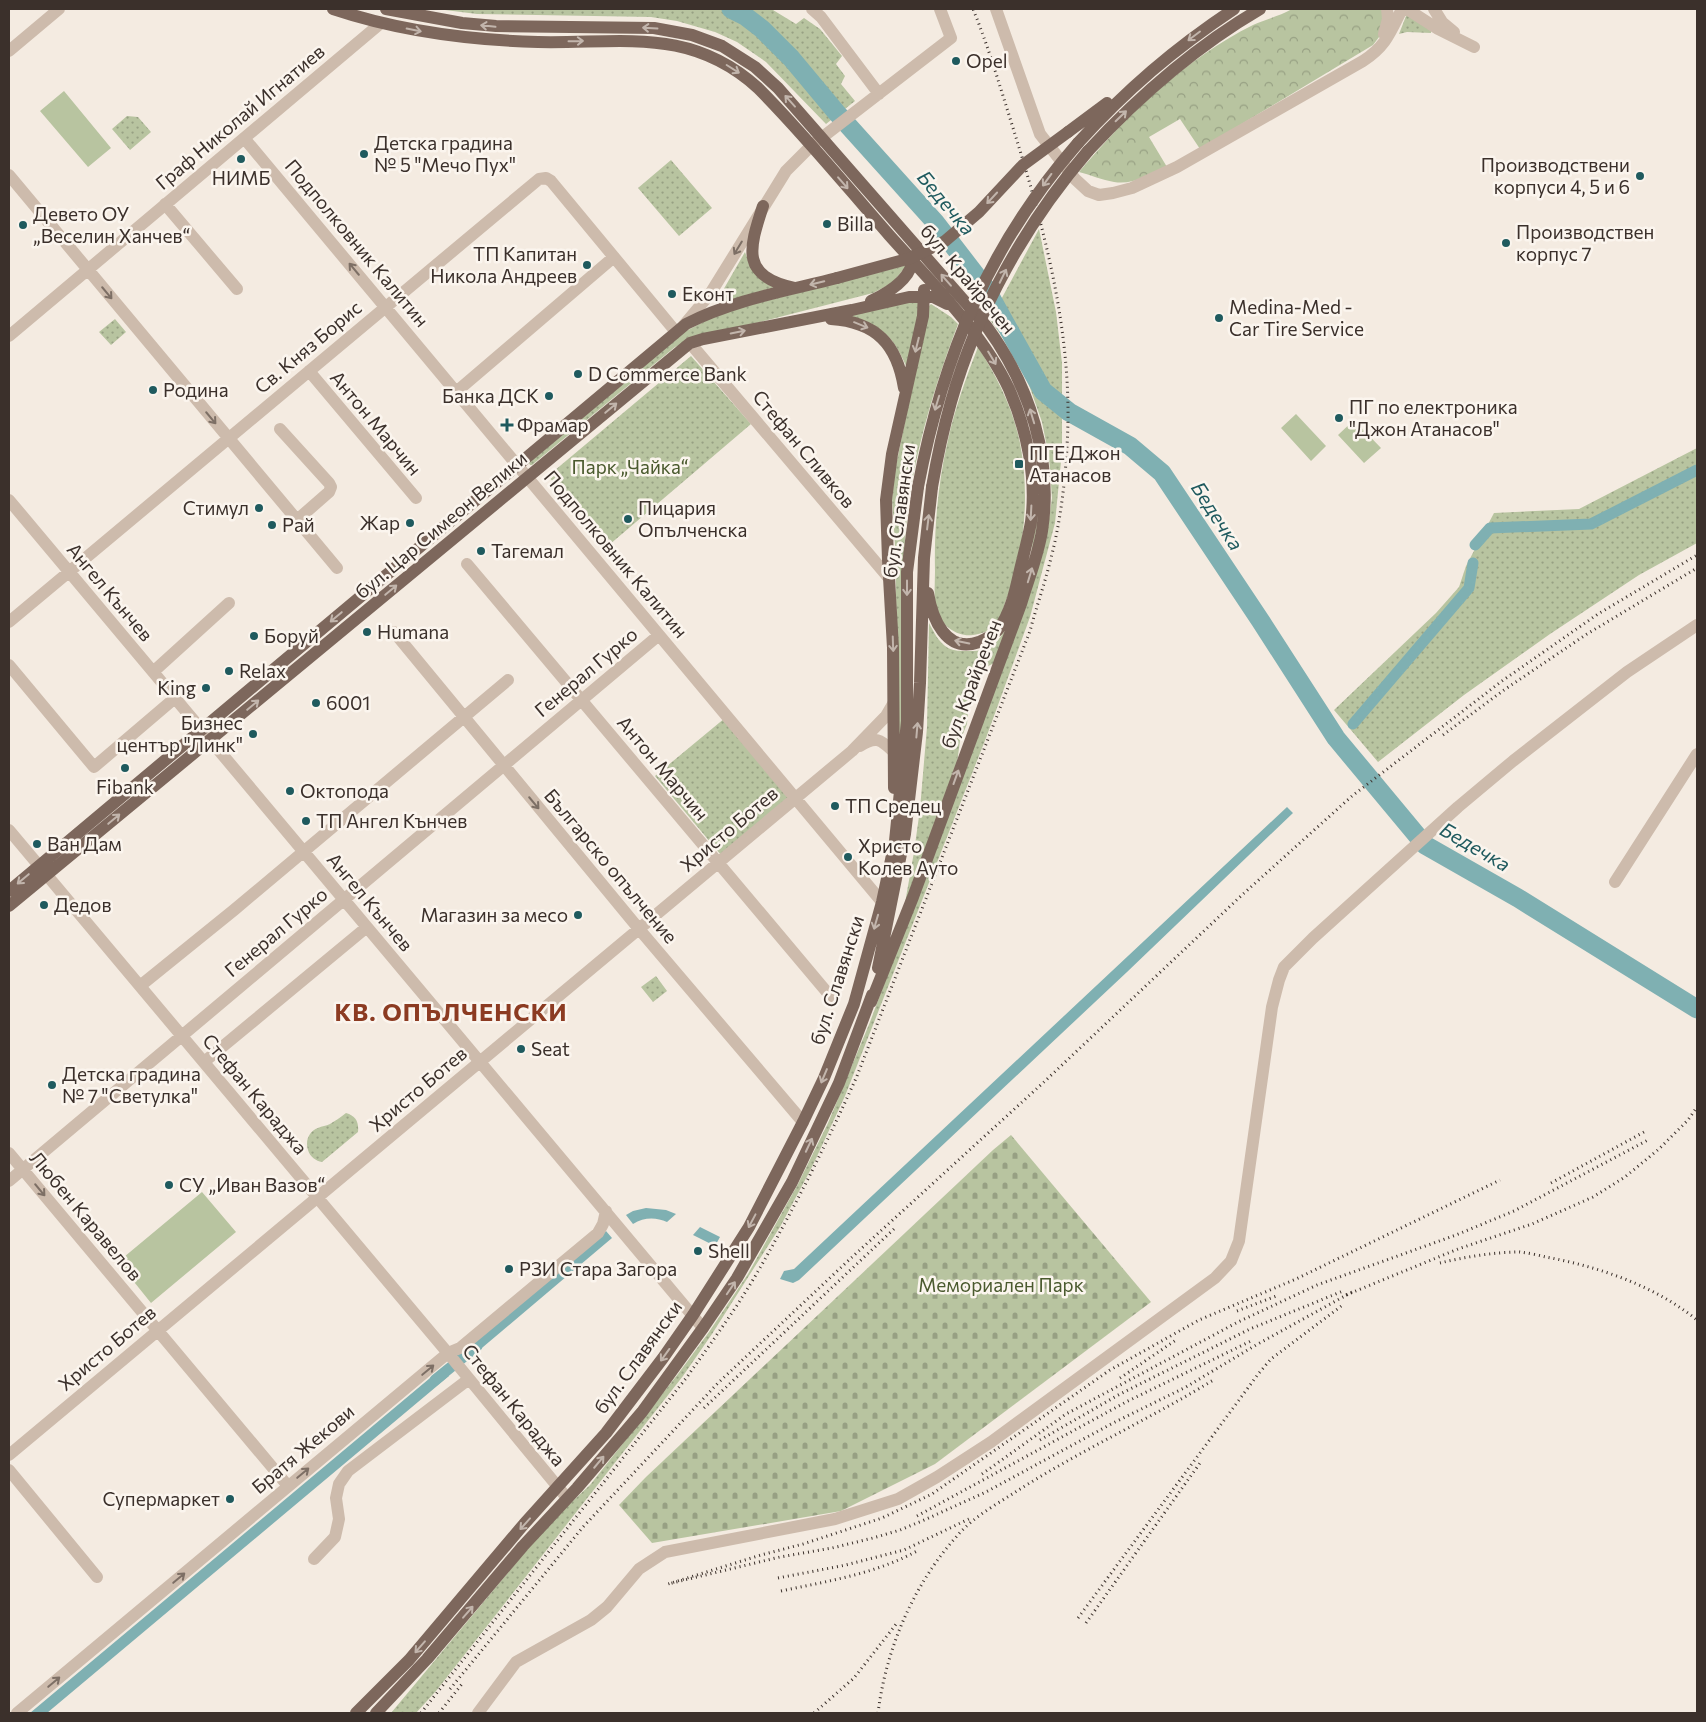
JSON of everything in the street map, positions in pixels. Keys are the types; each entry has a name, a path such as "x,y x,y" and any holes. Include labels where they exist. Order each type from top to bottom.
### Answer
{"main road":[{"name":"бул. Крайречен","path":"333,9 381,23 460,37 539,42 648,41 695,50 725,64 750,80 811,146 983,345 1009,390 1022,425 1032,474 1031,520 1016,586 1006,617 997,631 973,644 960,644 940,630 930,606 924,558"},
{"name":"бул. Крайречен","path":"386,9 454,22 496,26 654,28 692,35 722,46 755,67 778,88 987,328 1020,380 1043,458 1045,482 1044,510 1036,556 1021,604 913,897 871,1002"},
{"path":"1083,147 1113,105 1144,76 1175,50 1234,9"},
{"path":"1083,147 1179,64 1220,34 1260,9"},
{"name":"бул. Цар Симеон Велики","path":"9,906 43,870 202,730 679,330 698,317 742,301 911,258 945,241 979,212 1023,165 1144,76"},
{"name":"бул. Славянски","path":"376,1713 411,1678 523,1546 642,1412 737,1278 792,1182 839,1083 871,1002 905,834 917,732 924,558 938,452 951,402 978,326 1008,266 1044,206 1083,147"},
{"name":"бул. Славянски","path":"356,1713 409,1660 524,1524 606,1433 693,1315 749,1227 824,1078 854,1004 882,902 895,841 907,721 907,572 918,487 934,415 946,372 962,330 996,259 1030,204 1052,174 1083,147"},
{"path":"763,206 752,241 754,260 761,272 771,281 797,288"},
{"path":"895,841 893,648 886,500 892,454 923,316 924,297 912,241"},
{"path":"852,310 876,299 893,288 917,267"},
{"name":"бул. Цар Симеон Велики","path":"9,891 43,870 210,740 690,343 909,298 940,299 951,306"},
{"path":"813,317 846,320 875,331 896,356 902,373 905,393"},
{"path":"359,598 368,610"}],"street":[{"path":"9,51 59,9"},
{"path":"812,9 821,17 874,98"},
{"name":"бул. Цар Симеон Велики","path":"679,330 710,294 786,171 811,146 950,38 940,9"},
{"path":"996,9 1040,134 1076,179 1088,191 1099,195 1113,194 1132,188 1176,167 1363,61 1384,44 1402,9"},
{"path":"1363,61 1383,36 1388,19 1387,9"},
{"path":"1407,9 1438,29 1474,47 1442,22 1434,9"},
{"name":"Граф Николай Игнатиев","path":"9,336 381,23"},
{"name":"Подполковник Калитин","path":"244,138 882,902"},
{"path":"9,175 336,568"},
{"name":"Св. Княз Борис","path":"9,622 539,179 546,178 551,181 614,258"},
{"path":"165,204 238,289"},
{"path":"456,392 614,258 679,330"},
{"name":"Стефан Сливков","path":"690,343 889,578"},
{"name":"Антон Марчин","path":"308,371 416,498"},
{"path":"280,429 329,483 331,488 329,492 297,520"},
{"name":"Ангел Кънчев","path":"9,500 703,1328"},
{"name":"Антон Марчин","path":"467,564 831,997"},
{"path":"153,672 229,603"},
{"path":"478,1713 516,1662 591,1620 607,1607 639,1569 652,1559 665,1552 834,1519 898,1499 991,1442 1215,1278 1231,1261 1239,1241 1272,1007 1284,967 1313,938 1458,807 1627,672 1697,626"},
{"name":"Българско опълчение","path":"394,632 638,929 803,1122"},
{"name":"Генерал Гурко","path":"9,1181 659,635"},
{"path":"9,666 94,767 175,698"},
{"path":"140,986 304,852 508,680"},
{"name":"Христо Ботев","path":"9,1455 852,751 886,716 893,704"},
{"name":"Христо Ботев","path":"852,751 870,740 876,739 886,744 893,751"},
{"path":"1615,882 1697,754"},
{"name":"Стефан Караджа","path":"9,830 567,1498"},
{"path":"204,1062 367,927"},
{"name":"Любен Каравелов","path":"9,1153 288,1486"},
{"name":"Братя Жекови","path":"17,1713 288,1486 460,1348 598,1233 603,1224 606,1211"},
{"path":"314,1559 335,1537 339,1519 336,1498 339,1484 348,1471 469,1379"},
{"path":"9,1470 97,1577"}],"green space":[{"path":"437,9 773,9 796,24 804,18 820,29 842,56 836,64 845,76 841,84 855,101 826,124 766,62 737,42 715,32 677,21 651,17 477,14"},
{"path":"1292,9 1384,9 1382,33 1373,45 1200,149 1180,119 1149,137 1167,167 1141,179 1121,183 1079,172 1117,129 1181,71 1204,54 1253,25"},
{"path":"1409,15 1431,31 1431,33 1407,32 1399,34 1406,16"},
{"path":"64,91 111,148 88,167 40,111"},
{"path":"127,116 138,117 151,132 130,150 112,129"},
{"path":"671,160 712,208 679,236 638,188"},
{"path":"1039,229 1056,312 1062,363 1062,451 1055,523 1030,617 986,738 845,1096 812,1167 780,1227 683,1376 436,1691 416,1713 391,1713 551,1521 590,1485 678,1374 748,1274 798,1184 828,1123 870,1022 1023,611 1046,540 1052,498 1049,457 1042,422 1029,385 1012,350 990,320"},
{"path":"745,252 749,263 775,287 721,303 718,299"},
{"path":"907,265 892,283 873,293 698,338 675,347 530,465 529,463 684,332 723,312"},
{"path":"921,299 907,368 887,335 872,325 852,318 852,315"},
{"path":"931,304 958,324 931,403 917,457 908,512 903,586 903,722 897,798 897,644 892,499 895,470 929,306"},
{"path":"115,319 126,332 111,345 99,332"},
{"path":"978,347 1004,393 1017,430 1023,463 1025,504 1024,524 1017,564 1000,619 989,630 979,634 967,635 957,633 947,627 938,613 935,603 935,538 939,489 948,440 961,393"},
{"name":"Парк „Чайка“","path":"691,356 751,424 609,545 548,476"},
{"path":"1296,414 1326,446 1311,461 1281,428"},
{"path":"1354,420 1381,448 1364,463 1338,435"},
{"path":"1697,448 1697,543 1639,575 1550,634 1464,695 1378,762 1334,710 1436,613 1459,587 1466,566 1494,513 1579,509"},
{"path":"1039,513 1030,569 994,663 981,670 969,703 967,724 960,741 957,763 905,903 920,809 927,727 929,623 942,643 953,650 981,650 992,646 1000,638 1007,626 1031,554"},
{"path":"725,718 791,797 721,855 655,776"},
{"path":"656,976 667,991 653,1002 641,987"},
{"path":"346,1113 356,1120 358,1132 322,1162 315,1160 310,1155 307,1147 307,1140 310,1134 315,1129 330,1124"},
{"name":"Мемориален Парк","path":"1011,1135 1151,1302 935,1464 841,1511 652,1543 619,1505 646,1477"},
{"path":"202,1192 236,1232 151,1303 118,1262"}],"water":[{"path":"1287,807 1293,813 1127,972 799,1280 793,1283 780,1279 784,1271 794,1269"},
{"path":"646,1208 666,1210 676,1214 667,1222 650,1218 633,1224 626,1215"},
{"path":"700,1227 720,1237 715,1246 693,1235"},
{"path":"606,1231 612,1238 470,1358 463,1351"},
{"path":"442,1368 449,1376 47,1713 30,1713"}],"waterway":[{"name":"Бедечка","path":"731,9 745,16 762,29 791,58 836,112 935,222 985,287 1043,391 1069,412 1130,446 1162,473 1336,738 1425,845 1518,898 1697,1009"},
{"path":"1475,545 1490,528 1591,524 1697,470"},
{"path":"1353,724 1469,588 1473,563"},
{"path":"435,1380 477,1346"}],"railway":[{"path":"421,1713 687,1377 741,1300 771,1249 810,1176 857,1076 1030,631 1048,571 1058,527 1063,492 1068,420 1064,346 1052,273 1035,201 995,69 973,9"},
{"path":"450,1689 583,1527 718,1383 850,1259 1044,1082 1242,895 1352,796 1502,681 1598,614 1697,555"},
{"path":"1443,735 1504,690 1587,634 1697,568"},
{"path":"1346,1295 1458,1249 1532,1224 1593,1197 1625,1177 1659,1149 1688,1120 1697,1107"},
{"path":"1551,1183 1644,1132"},
{"path":"982,1474 1066,1414 1238,1322 1317,1285 1456,1235 1514,1211 1648,1140"},
{"path":"1352,1292 1256,1345 1186,1387 1113,1423 986,1492 922,1521 873,1538 832,1548 780,1557 668,1584 803,1544 882,1518 932,1494 1110,1370 1199,1320 1296,1279 1500,1180"},
{"path":"704,1408 895,1228"},
{"path":"1440,1263 1480,1255 1520,1252 1566,1261 1606,1272 1645,1288 1681,1308 1697,1320"},
{"path":"1040,1440 1120,1394 1250,1329 1343,1291"},
{"path":"1237,1311 1279,1295"},
{"path":"1078,1618 1259,1373 1271,1359 1344,1304"},
{"path":"1120,1378 1176,1340"},
{"path":"917,1516 1126,1402 1251,1341"},
{"path":"878,1713 888,1665 904,1619 927,1575 963,1529 986,1511 1041,1476 1215,1379"},
{"path":"1086,1623 1200,1463"},
{"path":"778,1578 846,1565 904,1550 971,1518"},
{"path":"781,1591 868,1571 885,1566 917,1551"},
{"path":"814,1713 854,1678 897,1623"},
{"path":"439,1713 462,1684"}],"place":[{"name":"Opel","path":"956,61"},
{"name":"Детска градина № 5 \"Мечо Пух\"","path":"364,154"},
{"name":"НИМБ","path":"241,159"},
{"name":"Производствени корпуси 4, 5 и 6","path":"1640,176"},
{"name":"Billa","path":"827,224"},
{"name":"Девето ОУ „Веселин Ханчев“","path":"23,225"},
{"name":"Производствeн корпус 7","path":"1506,243"},
{"name":"ТП Капитан Никола Андреев","path":"587,265"},
{"name":"Еконт","path":"672,294"},
{"name":"Medina-Med - Car Tire Service","path":"1219,318"},
{"name":"D Commerce Bank","path":"578,374"},
{"name":"Родина","path":"153,390"},
{"name":"Банка ДСК","path":"549,396"},
{"name":"ПГ по електроника \"Джон Атанасов\"","path":"1339,418"},
{"name":"Фрамар","path":"507,425"},
{"name":"ПГЕ Джон Атанасов","path":"1019,464"},
{"name":"Стимул","path":"259,508"},
{"name":"Пицария Опълченска","path":"628,519"},
{"name":"Жар","path":"410,523"},
{"name":"Рай","path":"272,525"},
{"name":"Тагемал","path":"481,551"},
{"name":"Humana","path":"367,632"},
{"name":"Боруй","path":"254,636"},
{"name":"Relax","path":"229,671"},
{"name":"King","path":"206,688"},
{"name":"6001","path":"316,703"},
{"name":"Бизнес център \"Линк\"","path":"253,734"},
{"name":"Fibank","path":"125,768"},
{"name":"Октопода","path":"290,791"},
{"name":"ТП Средец","path":"835,806"},
{"name":"ТП Ангел Кънчев","path":"306,821"},
{"name":"Ван Дам","path":"37,844"},
{"name":"Христо Колев Ауто","path":"848,857"},
{"name":"Дедов","path":"44,905"},
{"name":"Магазин за месо","path":"578,915"},
{"name":"Seat","path":"521,1049"},
{"name":"Детска градина № 7 \"Светулка\"","path":"52,1085"},
{"name":"СУ „Иван Вазов“","path":"169,1185"},
{"name":"Shell","path":"698,1251"},
{"name":"РЗИ Стара Загора","path":"509,1269"},
{"name":"Супермаркет","path":"230,1499"}],"district":[{"name":"КВ. ОПЪЛЧЕНСКИ","path":"451,1013"}]}
